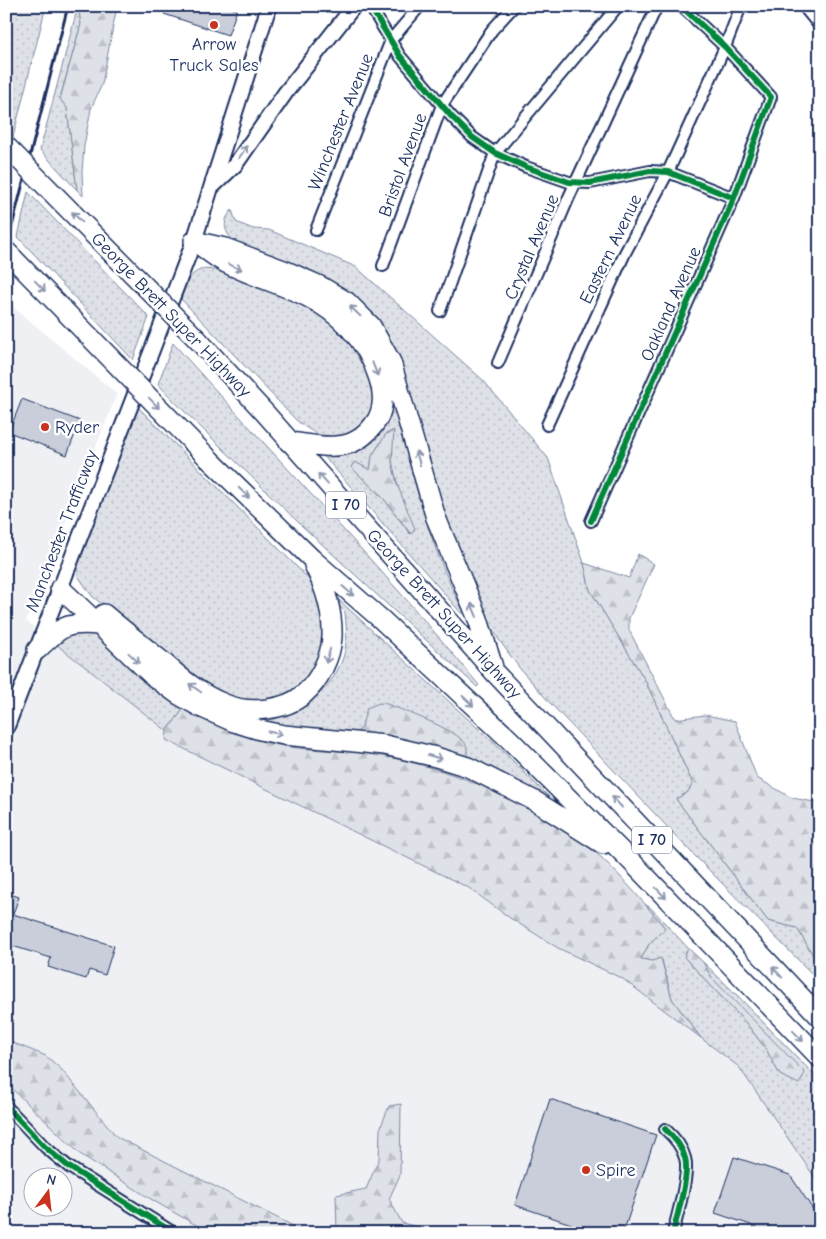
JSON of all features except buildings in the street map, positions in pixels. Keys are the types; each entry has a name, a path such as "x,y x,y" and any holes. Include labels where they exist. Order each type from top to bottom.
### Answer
{"highway":[{"name":"George Brett Super Highway","path":"6,146 197,339 495,673 817,1012"},
{"path":"194,241 224,263 307,296 326,308 358,337 375,366 381,386 383,403 379,417 370,431 357,442 337,447 290,442"},
{"path":"194,241 225,248 320,286 347,302 371,326 391,362 436,518 478,620 495,673"},
{"name":"I 70","path":"6,252 209,460 312,559 382,620 511,741 628,858 820,1058"},
{"path":"60,588 96,608 197,690 227,705 254,710 283,706 304,694 318,678 328,659 332,638 330,611 323,583 312,559"},
{"path":"60,588 153,676 179,695 200,707 260,730 284,735 385,745 468,767 535,801 628,858"},
{"path":"36,650 58,629 78,623 99,625"}],"main road":[{"name":"Manchester Trafficway","path":"6,729 194,241 269,6"},
{"path":"211,189 235,165 286,92 354,6"},
{"path":"807,6 820,22"}],"street":[{"path":"370,6 400,56 472,137 495,153 553,178 576,183 590,183 650,171 668,172 734,198"},
{"name":"Winchester Avenue","path":"316,230 391,40 420,6"},
{"name":"Bristol Avenue","path":"383,266 442,105 492,30 514,6"},
{"path":"440,312 495,153 618,6"},
{"name":"Crystal Avenue","path":"498,363 576,183 657,6"},
{"path":"681,6 725,47"},
{"name":"Eastern Avenue","path":"547,425 625,253 668,172 725,47 741,6"},
{"name":"Oakland Avenue","path":"591,521 734,198 771,97 725,47"},
{"path":"6,1106 45,1147 69,1167 174,1233"},
{"path":"665,1129 674,1137 682,1149 686,1160 685,1176 673,1233"}],"shaded area":[{"path":"12,306 117,394 26,621 167,731 167,741 469,888 510,918 558,948 623,979 739,1067 820,1185 820,1233 6,1233 6,328"}],"green space":[{"path":"6,6 46,6 6,165"},
{"path":"78,6 81,24 60,98 67,108 77,190 40,150"},
{"path":"78,6 117,6 102,84 91,109 84,146 83,196 77,190 67,108 60,99 81,24"},
{"path":"28,192 149,317 133,360 18,237"},
{"path":"232,210 236,222 253,229 269,230 356,267 483,380 548,458 584,563 590,590 645,680 693,784 687,793 676,799 768,921 797,928 820,967 820,982 691,852 521,670 499,640 483,613 454,548 402,367 386,334 367,310 333,282 299,265 237,243 229,236 225,228 226,219"},
{"path":"203,269 215,270 296,301 325,317 336,326 350,341 362,359 371,378 374,402 371,413 363,425 346,436 329,438 313,432 296,420 181,299 190,277"},
{"path":"173,343 405,598 479,685 477,687 301,525 158,384"},
{"path":"390,391 430,532 451,586 464,612 462,614 322,454 349,453","holes":["393,431 392,462 410,534 384,499 351,467 355,462 370,470 372,456 386,434"]},
{"path":"138,407 308,578 320,596 328,629 312,678 283,698 247,704 192,679 92,596 78,576 78,562"},
{"path":"394,430 392,462 397,484 415,529 411,534 384,499 351,467 355,462 370,470 372,456 386,434"},
{"path":"638,554 654,564 629,618 629,630 675,719 705,715 735,721 757,778 792,798 820,803 820,967 797,928 768,921 676,799 687,793 693,784 645,680 590,590 584,563 629,578"},
{"path":"339,600 507,755 557,805 496,772 363,722 362,728 357,732 263,722 264,718 286,713 303,706 329,684 341,664 346,639 345,612 340,607"},
{"path":"93,630 130,668 185,707 167,731 52,641 61,633"},
{"path":"379,703 387,704 417,716 459,737 465,743 467,759 415,742 357,732 362,728 367,708"},
{"path":"185,707 223,727 261,741 290,747 377,755 436,769 496,792 553,822 579,839 602,858 627,883 665,928 649,944 641,959 652,961 661,958 672,999 701,1038 623,979 558,948 510,918 469,888 166,740 167,731"},
{"path":"645,904 652,909 688,948 684,957 746,1023 766,1049 780,1075 799,1083 712,978 703,962 820,1081 820,1185 739,1067 701,1038 672,999 662,960 641,959 649,944 665,928"},
{"path":"688,948 703,962 712,978 805,1073 799,1084 780,1075 766,1049 746,1023 684,957"},
{"path":"6,1040 46,1056 61,1069 117,1137 307,1233 210,1233 154,1201 80,1154 6,1083"},
{"path":"401,1104 400,1175 389,1199 402,1223 442,1233 337,1233 336,1195 366,1189 379,1159 380,1129 389,1106"}],"railway":[{"path":"6,250 68,6"}],"cycle path":[{"path":"370,6 400,56 451,116 472,137 495,153 526,167 569,182 590,183 650,171 668,172 734,198"},
{"path":"591,521 734,198 771,97 725,47 681,6"},
{"path":"6,1106 45,1147 69,1167 174,1233"},
{"path":"665,1129 680,1146 686,1165 682,1195 673,1233"}],"place":[{"name":"Arrow Truck Sales","path":"214,25"},
{"name":"Ryder","path":"45,427"},
{"name":"Spire","path":"586,1170"}]}
